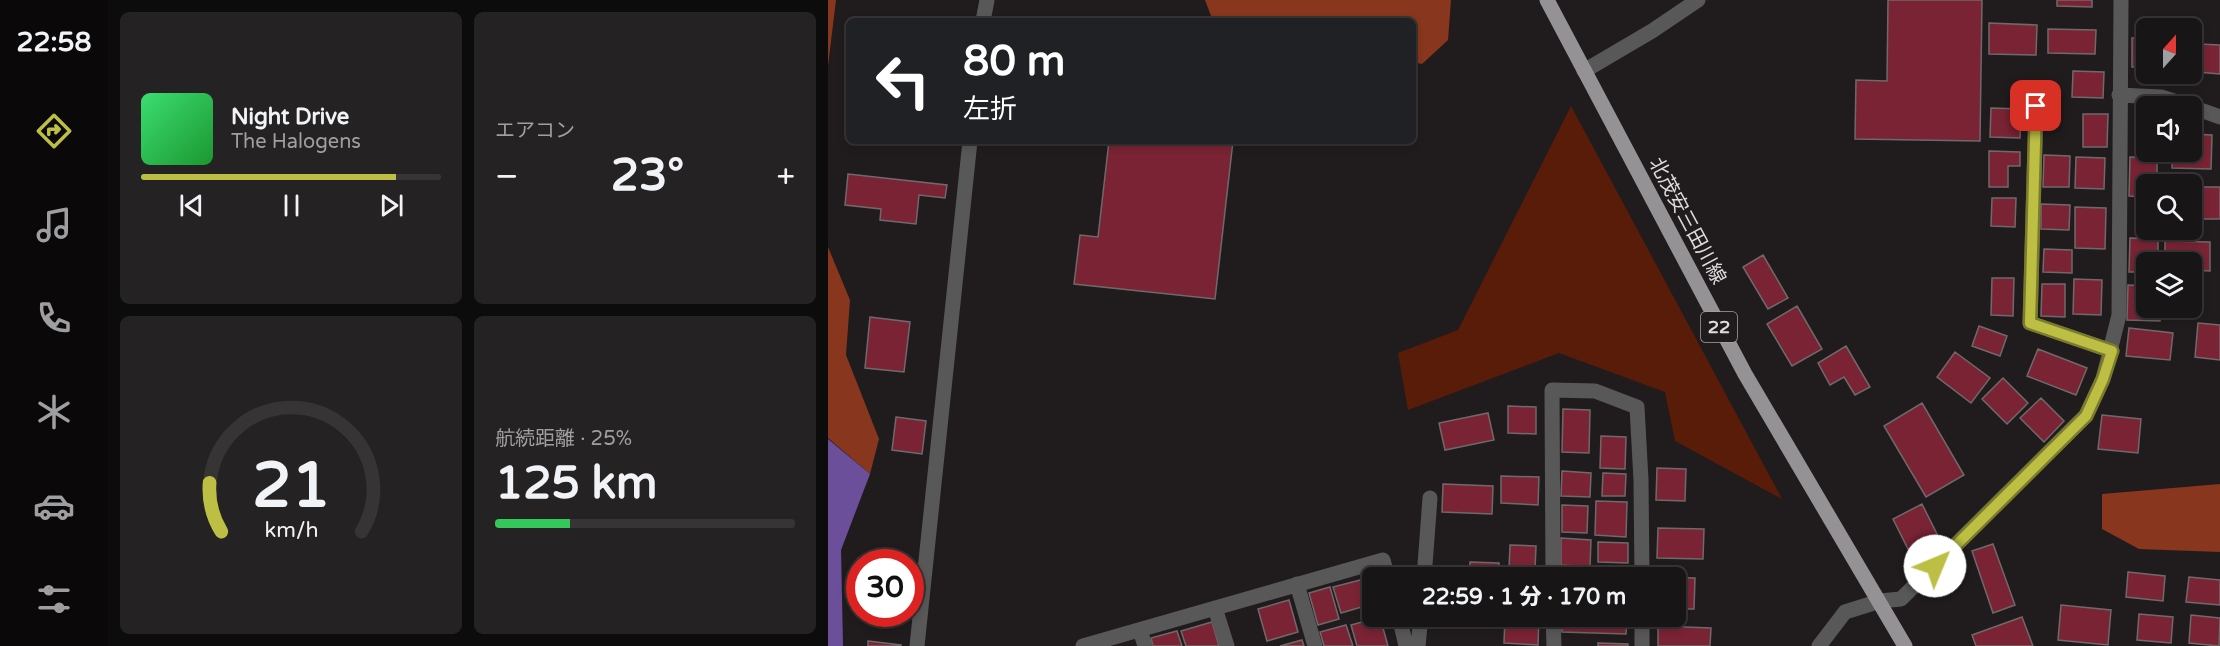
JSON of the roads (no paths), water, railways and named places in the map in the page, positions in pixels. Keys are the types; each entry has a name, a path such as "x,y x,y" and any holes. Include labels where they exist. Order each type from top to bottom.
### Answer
{"main road":[{"name":"北茂安三田川線","path":"1547,0 1744,374 1905,646"}],"street":[{"path":"984,18 987,0"},
{"path":"1584,71 1698,0"},
{"path":"1819,646 1845,612 1880,601 1901,600 2086,416 2103,379 2112,351 2118,315 2121,0"},
{"path":"2119,94 2147,96"},
{"path":"2036,106 2030,323 2112,351"},
{"path":"2202,111 2220,117"},
{"path":"917,646 970,144"},
{"path":"1553,567 1552,390 1595,391 1637,407 1642,567"},
{"path":"1425,567 1430,498"},
{"path":"1083,646 1383,560 1385,567"},
{"path":"1298,584 1315,646"},
{"path":"1215,608 1227,646"},
{"path":"1402,627 1406,646"},
{"path":"1418,646 1420,627"},
{"path":"1553,627 1554,646"},
{"path":"1642,627 1642,646"},
{"path":"1140,630 1145,646"}]}
